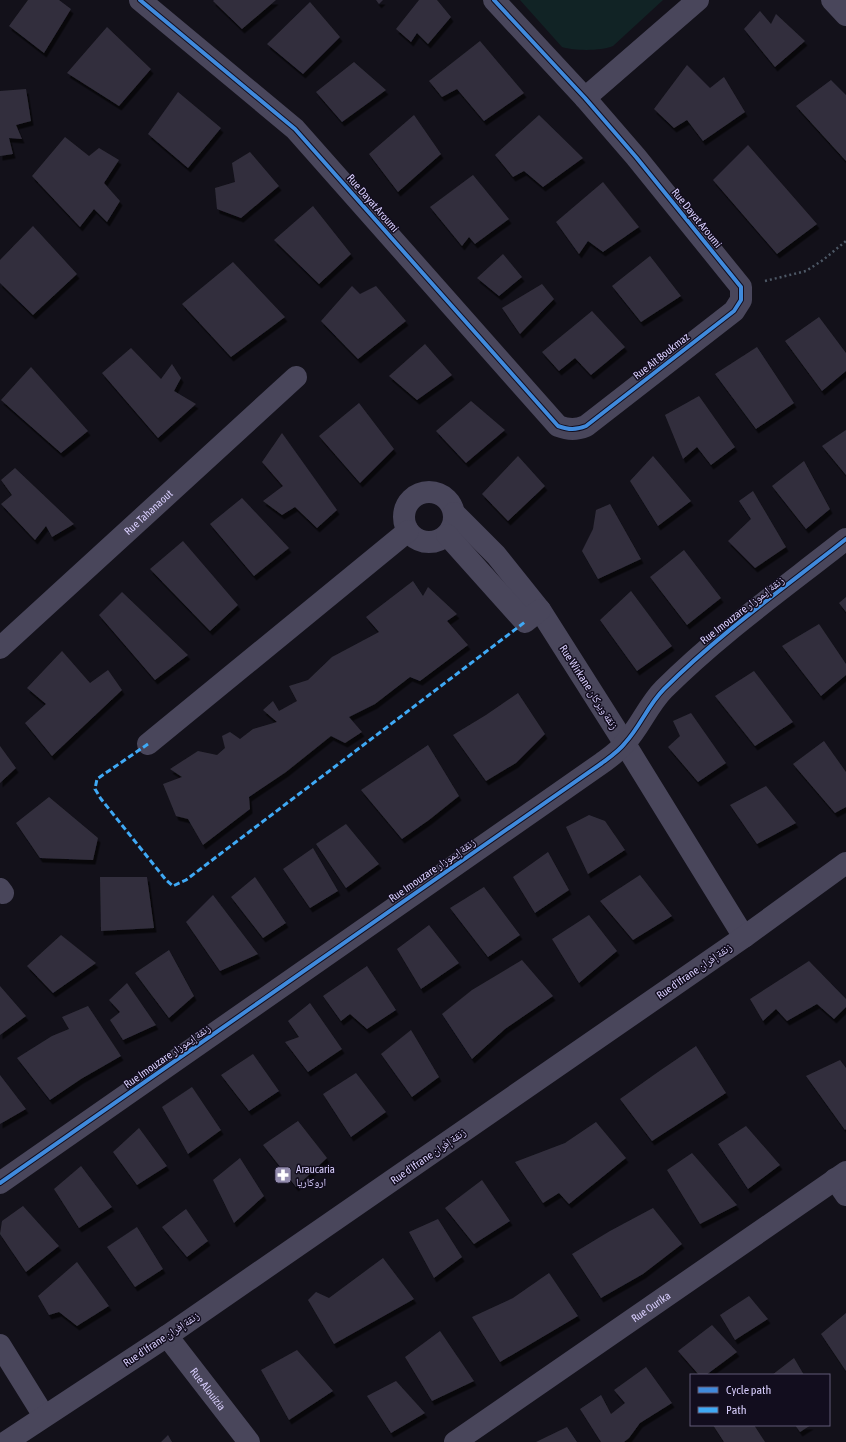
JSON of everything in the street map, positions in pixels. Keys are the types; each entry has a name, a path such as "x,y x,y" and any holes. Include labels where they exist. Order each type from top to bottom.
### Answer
{"street":[{"name":"Rue Dayat Aroumi","path":"140,0 295,129 558,426 577,430"},
{"name":"Rue Dayat Aroumi","path":"494,0 585,98 636,157 741,287"},
{"path":"585,98 698,0"},
{"path":"832,0 846,15"},
{"name":"Rue Ait Boukmaz","path":"577,430 586,426 734,311 741,300 741,287"},
{"name":"Rue Tahanaout","path":"0,648 296,377"},
{"path":"430,492 441,495 450,502 454,512 454,524 447,535 438,541 427,542 416,539 408,531 404,521 405,510 410,500 419,494 430,492"},
{"name":"Rue Wirkane زنقة ويركان","path":"454,512 496,555 532,616 625,744 744,937"},
{"path":"148,744 408,531"},
{"path":"447,535 477,569 532,616"},
{"name":"Rue Imouzare زنقة إيموزار","path":"0,1183 602,763 625,744 650,704 704,651 846,539"},
{"path":"477,569 496,555"},
{"name":"Rue d'Ifrane زنقة إفران","path":"6,1442 167,1336 744,937 846,863"},
{"name":"Rue Ourika","path":"455,1442 842,1182"},
{"name":"Rue Alouizia","path":"167,1336 248,1442"},
{"path":"0,1345 44,1416"}],"path":[{"path":"741,287 806,271 823,260 846,241"}],"shaded area":[{"path":"520,0 663,0 613,46 602,49 588,50 562,47"}],"building":[{"path":"28,0 59,0 71,9 44,53 9,26"},
{"path":"276,0 242,29 213,1"},
{"path":"376,0 383,0 379,4"},
{"path":"419,0 437,0 451,17 428,44 417,33 411,42 396,29"},
{"path":"310,2 340,37 303,74 267,44"},
{"path":"760,11 771,24 776,14 805,41 775,67 744,29"},
{"path":"107,27 151,69 119,106 67,73"},
{"path":"480,41 524,93 484,121 457,89 442,97 429,81"},
{"path":"354,62 386,90 342,122 316,92"},
{"path":"687,65 710,88 724,77 745,112 703,141 687,120 674,128 654,109"},
{"path":"831,80 846,95 846,161 796,106"},
{"path":"26,89 31,121 16,125 22,139 9,138 13,154 0,156 0,91"},
{"path":"178,92 221,128 188,168 148,134"},
{"path":"414,115 441,154 398,192 369,154"},
{"path":"539,115 583,158 543,187 524,171 513,177 495,155"},
{"path":"65,137 89,156 99,148 119,160 104,183 120,201 107,222 94,209 80,227 32,176"},
{"path":"748,145 817,224 777,254 713,180"},
{"path":"250,152 279,186 241,218 217,209 215,188 235,182 232,163"},
{"path":"473,175 509,219 475,244 469,237 462,246 430,207"},
{"path":"603,182 639,227 603,252 588,241 579,254 556,222"},
{"path":"313,206 351,254 319,284 274,240"},
{"path":"33,226 77,274 33,315 0,283 0,260"},
{"path":"503,254 522,277 499,296 477,278"},
{"path":"650,256 681,296 641,322 612,286"},
{"path":"233,262 285,317 231,357 182,304"},
{"path":"542,284 554,299 520,334 502,308"},
{"path":"352,286 360,294 376,286 406,321 358,359 321,321"},
{"path":"592,311 625,347 591,375 575,358 559,371 542,352"},
{"path":"819,317 846,353 846,371 822,391 785,341"},
{"path":"425,344 452,375 417,400 389,376"},
{"path":"757,347 794,403 756,429 715,374"},
{"path":"131,348 161,379 172,364 181,378 174,391 196,404 158,438 102,373"},
{"path":"31,367 88,431 61,453 1,400"},
{"path":"699,396 735,447 711,465 697,447 683,459 665,415"},
{"path":"471,401 505,430 466,463 436,431"},
{"path":"359,403 394,449 360,483 319,436"},
{"path":"846,430 846,475 822,446"},
{"path":"282,433 337,510 317,528 295,507 282,515 263,501 283,486 262,462"},
{"path":"518,456 545,486 508,521 482,494"},
{"path":"653,456 691,501 658,526 630,481"},
{"path":"804,461 830,509 806,529 772,486"},
{"path":"15,468 74,524 52,537 46,526 35,540 1,504 12,495 1,480"},
{"path":"753,491 786,547 755,568 728,541 751,519 739,501"},
{"path":"242,498 289,548 254,576 210,524"},
{"path":"610,504 641,559 598,579 582,551 593,529 596,510"},
{"path":"183,541 238,605 210,631 150,569"},
{"path":"684,550 721,598 687,625 650,577"},
{"path":"413,581 423,596 428,587 457,614 447,621 468,645 420,681 410,677 375,704 349,717 362,732 345,743 331,736 286,772 249,797 250,809 203,845 188,819 176,816 163,784 182,777 170,769 198,751 217,755 225,748 222,736 230,732 240,739 253,729 277,722 263,710 273,701 279,711 297,701 289,686 308,680 332,657 379,632 366,617"},
{"path":"631,591 672,646 637,671 600,620"},
{"path":"122,592 188,655 155,680 99,615"},
{"path":"846,597 846,612 839,603"},
{"path":"819,624 846,664 846,675 821,696 782,646"},
{"path":"62,651 90,683 108,670 122,690 52,756 25,723 46,704 27,688"},
{"path":"754,671 793,722 755,746 715,696"},
{"path":"518,693 545,734 516,763 486,781 453,735"},
{"path":"691,713 726,763 698,782 668,747 680,736 673,721"},
{"path":"824,741 846,772 846,807 835,813 793,764"},
{"path":"428,745 459,796 402,839 361,790"},
{"path":"0,746 16,768 0,783"},
{"path":"766,786 796,823 757,844 730,805"},
{"path":"49,797 98,838 93,860 40,858 16,823"},
{"path":"589,815 605,821 625,850 588,874 566,827"},
{"path":"346,824 379,864 346,888 316,844"},
{"path":"313,848 338,891 310,908 283,869"},
{"path":"548,852 569,890 535,913 513,877"},
{"path":"640,875 672,916 633,940 600,901"},
{"path":"100,877 147,877 154,928 101,931"},
{"path":"255,877 286,923 263,938 231,897"},
{"path":"484,887 520,935 488,957 450,908"},
{"path":"213,895 258,954 220,971 186,922"},
{"path":"589,915 617,951 579,983 552,939"},
{"path":"429,925 459,963 421,989 397,949"},
{"path":"61,935 96,963 53,993 27,966"},
{"path":"169,950 194,996 169,1018 135,973"},
{"path":"522,960 553,996 505,1029 472,1059 442,1014 472,990"},
{"path":"809,961 846,999 846,1007 834,1019 817,1004 787,1021 776,1009 763,1021 750,999"},
{"path":"367,966 396,1010 367,1029 350,1014 341,1021 323,996"},
{"path":"127,983 156,1025 123,1040 110,1020 120,1012 109,1000"},
{"path":"0,986 26,1016 0,1035"},
{"path":"310,1003 342,1049 308,1072 285,1042 299,1037 288,1021"},
{"path":"88,1006 121,1056 81,1079 50,1100 17,1058 52,1036 69,1029 62,1017"},
{"path":"411,1030 439,1077 412,1097 381,1054"},
{"path":"696,1046 726,1093 652,1141 620,1099"},
{"path":"253,1054 279,1091 249,1111 221,1075"},
{"path":"840,1060 846,1068 845,1130 806,1076"},
{"path":"356,1073 386,1112 351,1137 323,1094"},
{"path":"0,1075 26,1109 0,1124"},
{"path":"192,1087 221,1130 188,1154 162,1107"},
{"path":"298,1121 327,1158 296,1187 263,1145"},
{"path":"596,1122 626,1158 569,1204 559,1193 543,1203 515,1162 565,1143"},
{"path":"746,1126 780,1165 748,1189 718,1144"},
{"path":"139,1128 167,1166 137,1185 113,1152"},
{"path":"692,1153 737,1205 700,1224 667,1170"},
{"path":"240,1158 264,1196 234,1223 213,1180"},
{"path":"81,1166 112,1207 79,1228 54,1189"},
{"path":"482,1180 510,1221 474,1244 445,1208"},
{"path":"23,1206 59,1246 26,1272 0,1234 2,1221"},
{"path":"653,1208 682,1244 643,1274 601,1298 572,1254 610,1231"},
{"path":"186,1209 208,1241 187,1257 162,1227"},
{"path":"438,1219 462,1257 434,1278 409,1232"},
{"path":"137,1227 163,1269 135,1287 107,1247"},
{"path":"383,1258 414,1299 334,1344 308,1300 316,1292 329,1298"},
{"path":"77,1262 109,1306 77,1326 59,1312 49,1315 38,1296"},
{"path":"549,1273 578,1316 500,1362 472,1317 513,1298"},
{"path":"749,1296 768,1319 735,1340 720,1315"},
{"path":"846,1313 846,1371 821,1334"},
{"path":"712,1325 737,1352 707,1374 698,1374 678,1351"},
{"path":"440,1331 474,1381 432,1401 405,1357"},
{"path":"297,1350 333,1391 289,1420 261,1370"},
{"path":"794,1358 803,1374 773,1374"},
{"path":"646,1367 672,1403 640,1423 629,1438 624,1442 601,1442 580,1409 601,1395 611,1414 625,1403 614,1390"},
{"path":"396,1381 425,1413 391,1433 367,1396"},
{"path":"714,1426 755,1426 765,1442 724,1442"},
{"path":"796,1426 809,1426 800,1432"},
{"path":"567,1427 577,1442 536,1442"},
{"path":"168,1435 172,1442 161,1442"}],"marked path":[{"path":"148,744 97,779 95,789 101,799 166,880 173,886 186,880 525,622"}],"cycle path":[{"path":"140,0 295,129 558,426 569,429 579,428 586,426 734,311 741,300 741,287 636,157 585,98 494,0"},
{"path":"0,1183 602,763 620,749 635,730 658,695 685,669 729,630 846,539"}],"place":[{"name":"Araucaria اروكاريا","path":"283,1175"}]}
